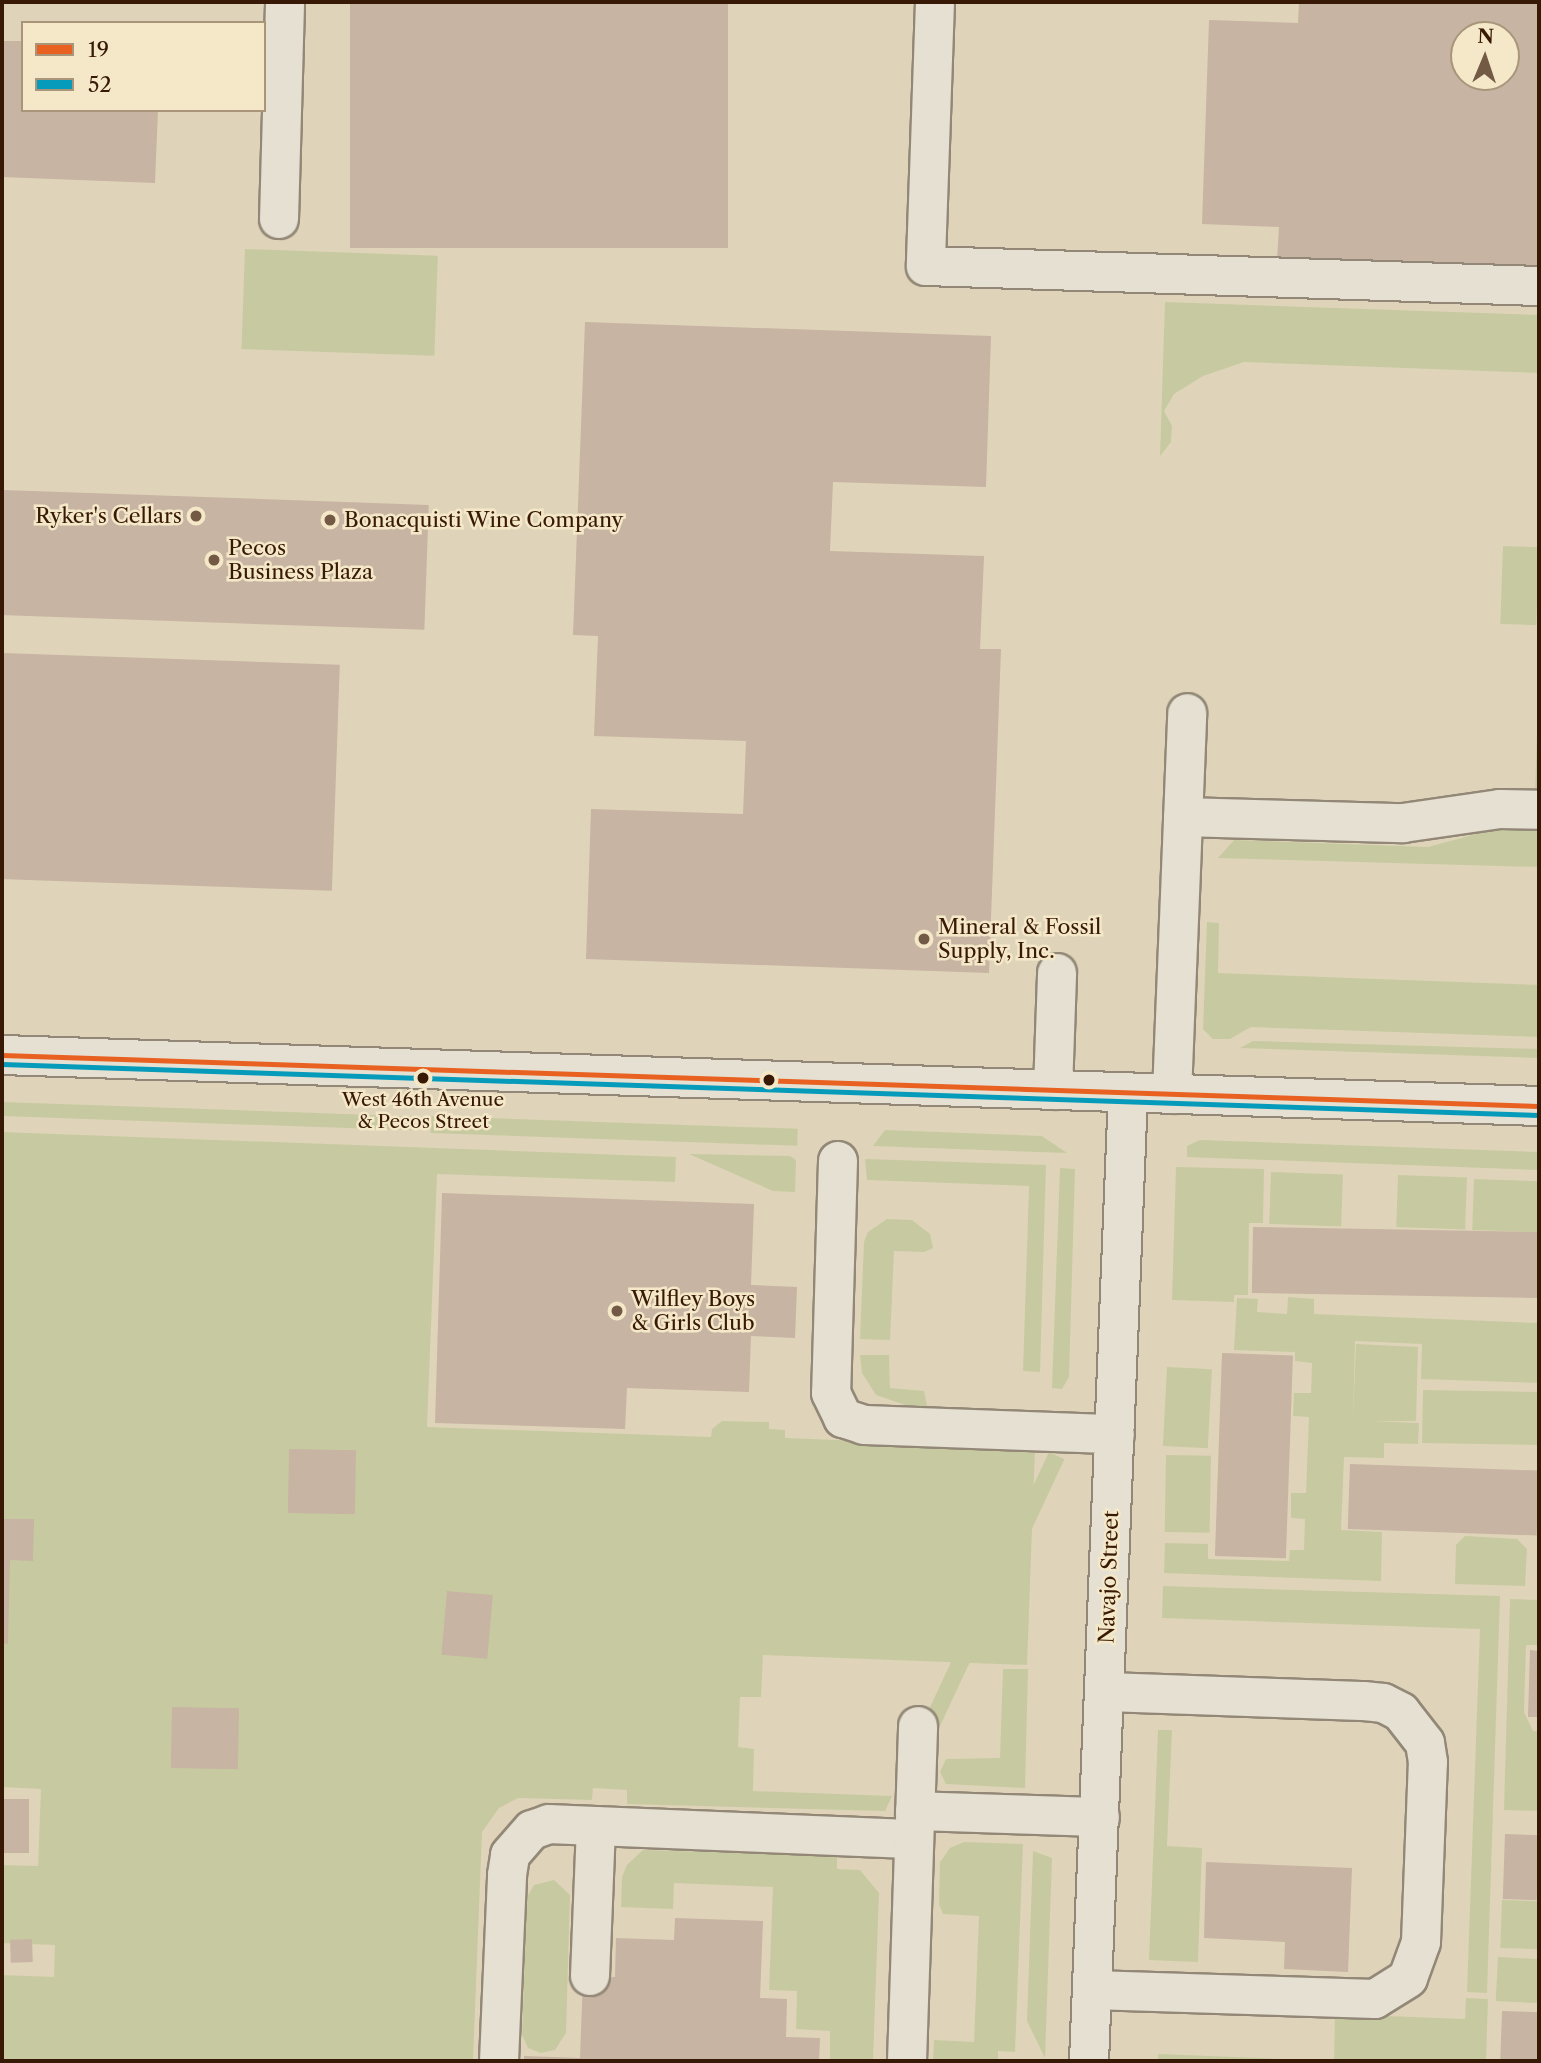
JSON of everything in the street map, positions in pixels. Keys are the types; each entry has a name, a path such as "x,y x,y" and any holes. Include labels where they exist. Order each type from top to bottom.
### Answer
{"street":[{"path":"279,219 285,2"},
{"path":"935,2 926,266 1539,286"},
{"path":"1172,1094 1187,713"},
{"path":"1183,817 1403,823 1500,809 1539,810"},
{"path":"1054,1090 1057,973"},
{"path":"2,1055 1539,1106"},
{"name":"Navajo Street","path":"1089,2061 1128,1093"},
{"path":"838,1161 831,1393 836,1410 843,1418 864,1425 1115,1434"},
{"path":"1092,1990 1375,1999 1408,1979 1421,1942 1428,1762 1420,1734 1401,1712 1383,1703 1363,1701 1105,1692"},
{"path":"907,2061 918,1727"},
{"path":"499,2061 510,1855 532,1830 549,1824 915,1825 1100,1817"},
{"path":"590,1976 596,1826"}],"green space":[{"path":"245,249 438,256 434,356 242,349"},
{"path":"1165,302 1539,315 1539,373 1244,362 1203,376 1174,394 1164,411 1172,426 1171,442 1160,456"},
{"path":"1503,546 1539,547 1536,625 1500,624"},
{"path":"1539,668 1539,795 1535,795"},
{"path":"1495,829 1539,830 1539,867 1218,858 1234,840 1428,847"},
{"path":"1207,922 1219,923 1218,973 1539,985 1539,1037 1251,1027 1230,1039 1213,1039 1203,1029"},
{"path":"1253,1041 1539,1049 1539,1058 1240,1048"},
{"path":"2,1102 414,1116 413,1130 2,1116"},
{"path":"431,1116 798,1129 797,1146 430,1133"},
{"path":"885,1130 1042,1136 1067,1153 873,1146"},
{"path":"2,1132 676,1157 675,1182 437,1174 427,1427 711,1437 712,1429 722,1421 769,1422 769,1429 785,1430 785,1438 1035,1448 1027,1665 763,1655 761,1697 740,1697 738,1747 754,1749 753,1791 892,1796 885,1811 627,1804 627,1790 593,1788 592,1800 518,1798 499,1808 482,1832 473,2061 2,2061 2,1975 54,1977 55,1945 2,1943 2,1865 38,1866 41,1789 2,1787"},
{"path":"1200,1140 1539,1152 1539,1170 1187,1157 1187,1146"},
{"path":"689,1154 790,1156 796,1160 795,1192 773,1191"},
{"path":"865,1159 1046,1165 1040,1372 1023,1371 1029,1186 867,1180"},
{"path":"1176,1167 1264,1169 1263,1223 1249,1223 1248,1295 1234,1295 1234,1302 1172,1300"},
{"path":"1060,1168 1075,1169 1069,1377 1062,1389 1052,1388"},
{"path":"1271,1172 1343,1175 1341,1226 1269,1224"},
{"path":"1398,1175 1467,1177 1465,1229 1396,1227"},
{"path":"1474,1179 1539,1181 1537,1232 1472,1230"},
{"path":"887,1219 912,1220 930,1234 933,1248 924,1252 894,1251 890,1340 860,1339 864,1242 868,1232"},
{"path":"1288,1297 1314,1299 1314,1314 1539,1323 1539,1383 1421,1379 1422,1344 1355,1341 1353,1421 1356,1344 1418,1347 1416,1421 1372,1421 1419,1423 1418,1444 1384,1443 1384,1458 1344,1457 1341,1530 1382,1532 1381,1581 1164,1573 1165,1543 1208,1544 1208,1559 1289,1561 1290,1550 1304,1550 1305,1519 1291,1518 1291,1493 1306,1493 1309,1417 1293,1416 1294,1393 1311,1393 1312,1363 1295,1361 1295,1352 1234,1350 1237,1298 1258,1299 1257,1312 1287,1314"},
{"path":"860,1355 889,1355 890,1388 924,1391 927,1406 917,1409 876,1395 862,1373"},
{"path":"1167,1367 1212,1369 1208,1448 1163,1446"},
{"path":"1423,1390 1539,1392 1538,1445 1422,1443"},
{"path":"1049,1452 1064,1459 925,1759 909,1752"},
{"path":"1166,1455 1211,1456 1210,1533 1165,1532"},
{"path":"1465,1536 1517,1539 1527,1549 1525,1586 1455,1584 1456,1545"},
{"path":"1163,1586 1500,1596 1487,1993 1467,1992 1480,1629 1162,1618"},
{"path":"1510,1599 1539,1600 1539,1645 1526,1645 1524,1712 1533,1731 1539,1731 1539,1811 1504,1810"},
{"path":"1003,1669 1028,1669 1025,1788 946,1784 940,1772 946,1759 1000,1758"},
{"path":"1158,1730 1172,1730 1167,1846 1202,1848 1198,1962 1149,1960"},
{"path":"964,1842 1023,1844 1015,2052 998,2051 998,2061 933,2061 934,2040 974,2042 979,1916 943,1914 939,1904 940,1862 950,1848"},
{"path":"643,1850 837,1856 837,1869 860,1870 879,1893 873,2061 830,2061 830,2031 796,2029 797,1991 769,1990 773,1887 674,1883 673,1909 621,1907 622,1877 627,1865"},
{"path":"1033,1851 1052,1858 1045,2058 1027,2021"},
{"path":"554,1880 570,1895 566,2033 555,2050 541,2053 528,2048 522,2035 527,1897 534,1885"},
{"path":"1502,1900 1539,1901 1537,1949 1500,1948"},
{"path":"1498,1957 1539,1959 1537,2003 1496,2001"},
{"path":"1466,1998 1488,1999 1486,2061 1334,2061 1335,2014 1465,2019"},
{"path":"1158,2054 1284,2059 1284,2061 1158,2061"}],"building":[{"path":"350,2 728,2 728,248 350,248"},
{"path":"1299,2 1539,2 1539,270 1277,260 1279,227 1202,224 1209,20 1298,23"},
{"path":"2,41 21,41 21,112 158,112 155,183 2,177"},
{"path":"585,322 991,336 986,487 833,482 830,551 984,556 980,649 1001,649 989,973 586,959 591,809 743,814 746,741 594,736 598,636 573,635"},
{"name":"Pecos Business Plaza","path":"2,490 429,505 424,630 2,615"},
{"path":"2,653 340,665 332,891 2,879"},
{"name":"Wilfley Boys & Girls Club","path":"442,1193 754,1204 751,1285 797,1287 795,1338 751,1336 749,1392 627,1388 625,1429 435,1423"},
{"path":"1253,1227 1539,1232 1538,1298 1252,1293"},
{"path":"1222,1353 1293,1355 1286,1558 1215,1556"},
{"path":"289,1449 356,1450 355,1514 288,1513"},
{"path":"1350,1464 1539,1471 1537,1536 1348,1529"},
{"path":"2,1519 34,1519 33,1561 10,1560 8,1644 2,1643"},
{"path":"447,1591 493,1595 487,1659 441,1655"},
{"path":"1530,1650 1539,1651 1539,1717 1528,1717"},
{"path":"172,1707 239,1708 238,1769 171,1768"},
{"path":"2,1799 29,1799 29,1853 2,1853"},
{"path":"1505,1834 1539,1835 1537,1900 1503,1899"},
{"path":"1206,1862 1352,1868 1348,1972 1284,1969 1285,1942 1204,1938"},
{"path":"675,1918 763,1921 760,1998 787,1999 786,2037 820,2038 819,2061 524,2061 524,2056 580,2058 583,1976 615,1977 616,1938 674,1940"},
{"path":"32,1939 33,1962 11,1963 10,1940"},
{"path":"1502,2011 1539,2012 1537,2061 1500,2061"}],"transit line":[{"name":"19","path":"2,1055 1539,1106"},
{"name":"52","path":"2,1064 1539,1115"}],"place":[{"name":"Ryker's Cellars","path":"196,516"},
{"name":"Bonacquisti Wine Company","path":"330,520"},
{"name":"Pecos Business Plaza","path":"214,560"},
{"name":"Mineral & Fossil Supply, Inc.","path":"924,939"},
{"name":"West 46th Avenue & Pecos Street","path":"423,1078"},
{"name":"Wilfley Boys & Girls Club","path":"617,1311"}]}
